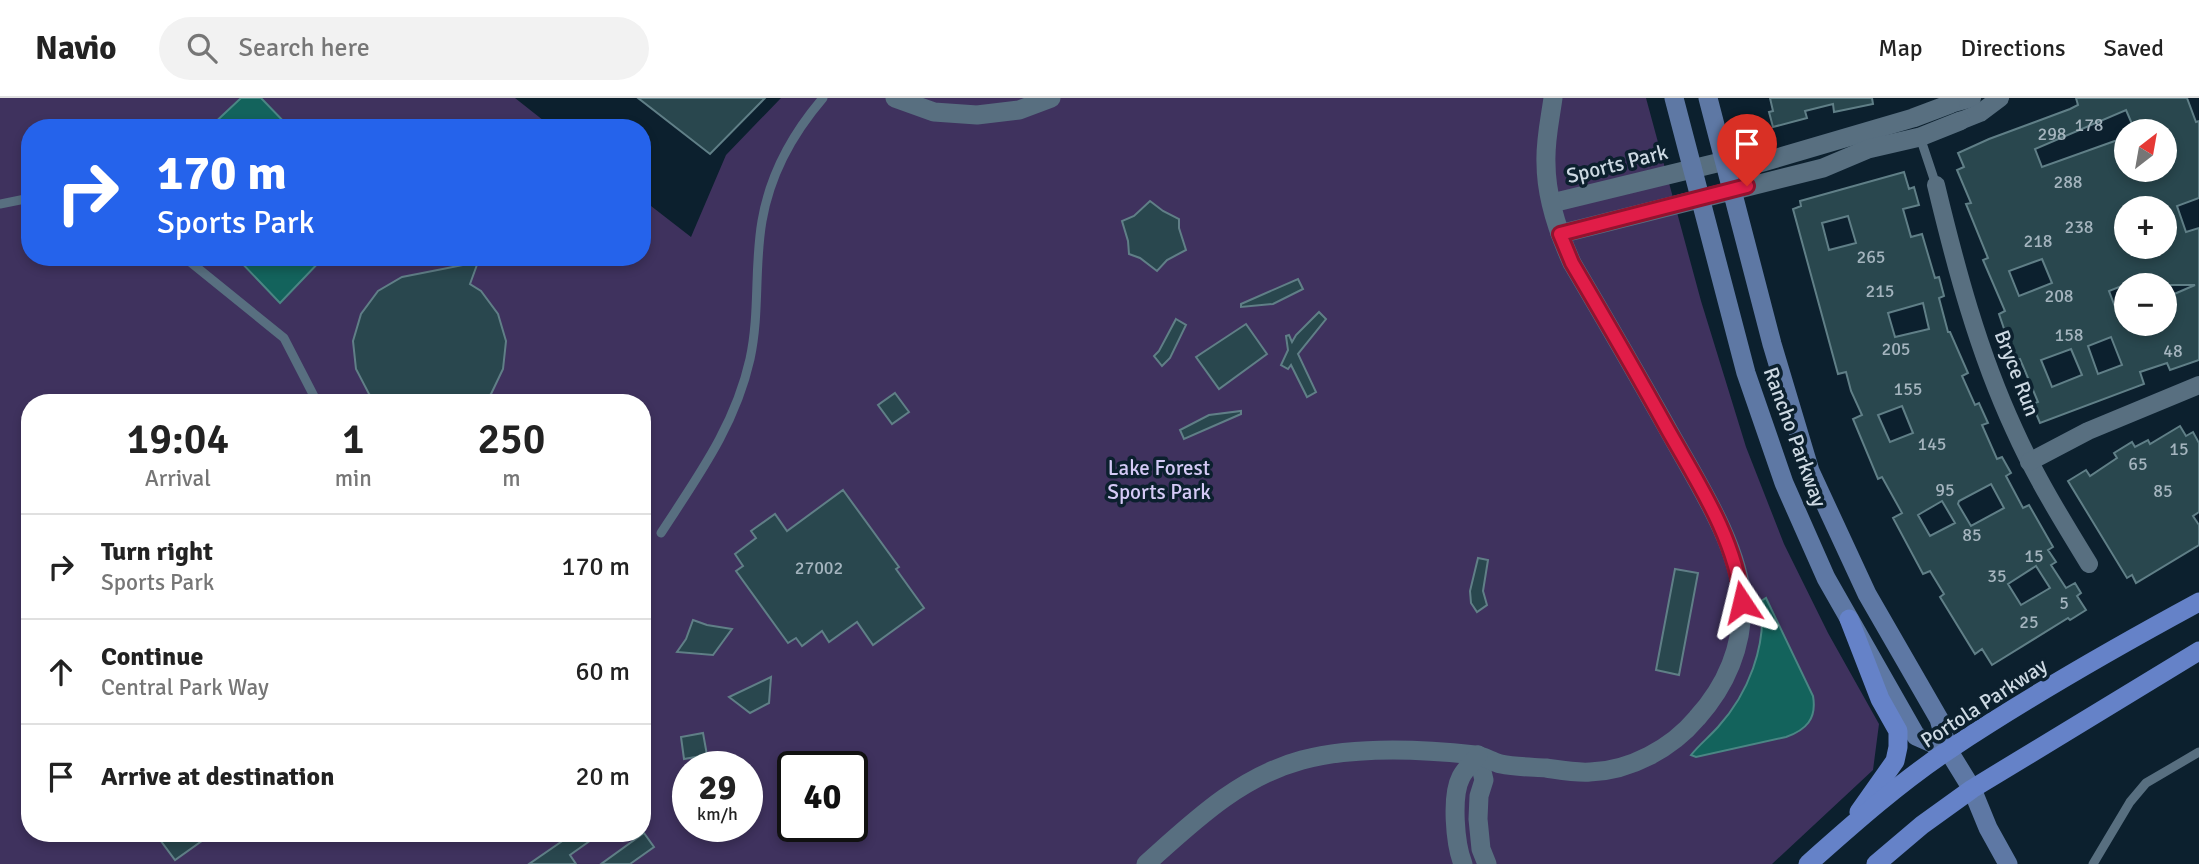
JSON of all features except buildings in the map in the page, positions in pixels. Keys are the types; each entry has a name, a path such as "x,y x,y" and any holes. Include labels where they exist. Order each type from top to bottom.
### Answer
{"main road":[{"name":"Rancho Parkway","path":"1674,98 1746,373 1784,483 1826,578 1916,736 1948,750"},
{"name":"Rancho Parkway","path":"1709,98 1772,344 1810,471 1867,594 1939,719 1948,750 1972,789 2008,864"},
{"name":"Portola Parkway","path":"1808,864 1891,793 1948,750 2079,669 2199,602"},
{"path":"1847,830 1895,761 1898,747 1898,731 1880,699 1849,619"},
{"path":"1876,864 1922,825 1972,789 2199,651"}],"street":[{"path":"895,98 934,113 977,115 1019,110 1051,98"},
{"path":"1146,864 1223,798 1245,783 1300,761 1352,751 1396,751 1478,755 1501,764 1590,772 1628,766 1658,751 1693,724 1715,697 1733,663 1741,624 1740,582 1722,532 1679,449 1572,263 1560,234 1548,190 1545,163 1553,98"},
{"path":"1950,104 1972,98"},
{"path":"1560,234 1823,168 1868,149 1920,137 1980,113 2000,98"},
{"name":"Sports Park","path":"1552,203 1725,161 1760,163 1913,118 1950,104"},
{"path":"1913,118 1920,137"},
{"name":"Bryce Run","path":"1936,185 1978,338 2012,426 2029,461 2089,564"},
{"path":"2029,461 2088,431 2199,385"},
{"path":"1463,864 1456,826 1456,801 1460,778 1478,755"},
{"path":"1478,755 1484,780 1479,796 1478,819 1481,849 1487,864"}],"lane":[{"path":"661,533 716,447 735,409 750,359 757,319 760,246 767,197 789,144 823,98"},
{"path":"1920,137 1936,185"},
{"path":"0,204 21,200"},
{"path":"195,266 284,338 313,394"},
{"path":"2093,864 2130,802 2146,783 2199,752"}],"green space":[{"name":"Lake Forest Sports Park","path":"0,98 515,98 542,119 21,119 21,266 651,266 651,206 691,237 726,155 781,98 1646,98 1701,301 1746,447 1784,544 1828,633 1879,724 1873,770 1772,864 0,864"}],"shaded area":[{"path":"241,98 261,98 281,119 219,119"},
{"path":"245,266 315,266 280,303"},
{"path":"1766,598 1813,696 1813,711 1809,722 1786,737 1696,757 1691,755 1729,714 1746,684 1758,652 1761,601"}],"route":[{"path":"1742,602 1740,582 1722,532 1680,450 1572,263 1560,234 1747,186"}]}
